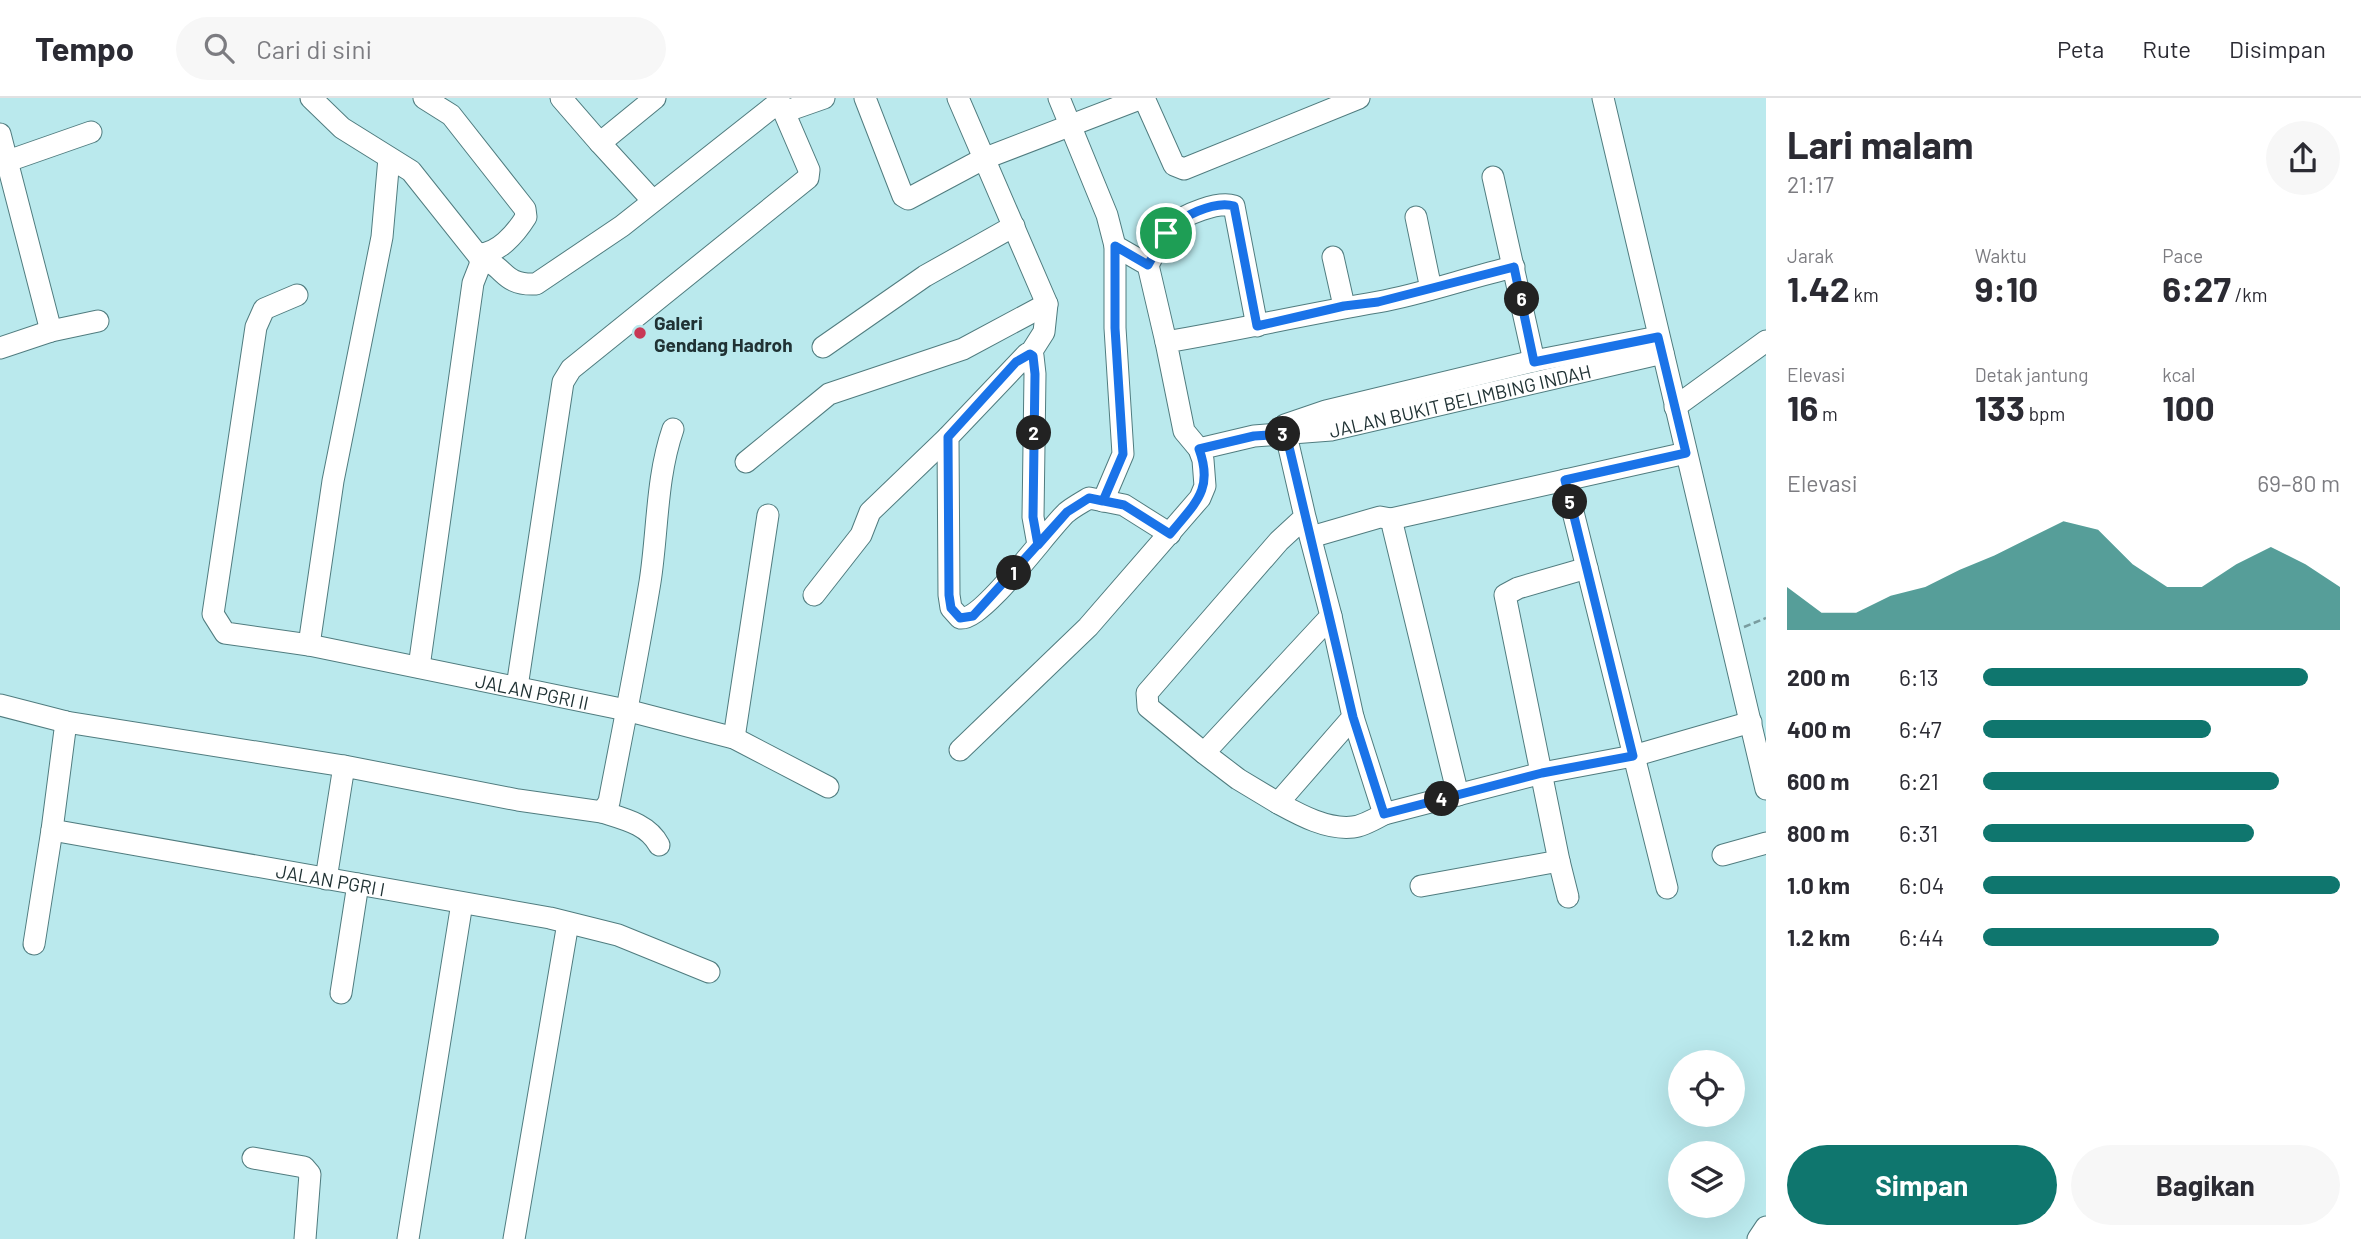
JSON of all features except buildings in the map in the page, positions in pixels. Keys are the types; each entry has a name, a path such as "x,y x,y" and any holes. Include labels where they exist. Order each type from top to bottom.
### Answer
{"street":[{"path":"311,98 342,128 411,171 470,248 495,265 508,280 522,285 536,284 622,226 781,104 824,98"},
{"path":"419,667 474,283 482,258 495,251 519,228 526,217 525,209 451,115 424,98"},
{"path":"561,98 653,201"},
{"path":"600,143 655,98"},
{"path":"865,98 903,196 912,199 983,159 1143,98 1174,164 1184,169 1359,98"},
{"path":"814,595 861,535 870,512 948,437 1016,362 1030,354 1044,332 1047,304 958,98"},
{"path":"1059,98 1107,215 1115,246 1118,397 1123,454 1103,501"},
{"path":"1602,98 1766,789"},
{"path":"517,687 563,382 571,369 808,178 809,170 781,104"},
{"path":"8,160 91,132"},
{"path":"0,134 51,331"},
{"path":"309,645 333,481 382,237 389,158"},
{"path":"1493,177 1534,362"},
{"path":"960,750 1087,627 1170,534 1200,498 1205,486 1199,449 1184,431 1148,265 1166,233 1178,221 1217,205 1234,206 1257,326"},
{"path":"1416,217 1431,289"},
{"path":"823,347 925,276 1014,226"},
{"path":"1115,246 1148,265"},
{"path":"1333,257 1344,306"},
{"path":"1166,342 1257,326 1344,306 1378,302 1514,267"},
{"name":"JALAN PGRI II","path":"297,295 264,309 256,327 213,614 225,633 309,645 626,710 734,738 828,787"},
{"path":"746,463 829,394 963,349 1047,304"},
{"path":"0,348 51,331 98,321"},
{"path":"1675,407 1766,341"},
{"name":"JALAN BUKIT BELIMBING INDAH","path":"1285,430 1326,411 1534,362 1660,345"},
{"name":"JALAN BUKIT BELIMBING INDAH","path":"1199,449 1285,430 1331,430 1660,345"},
{"path":"1030,354 1033,356 1035,374 1033,517 1038,545"},
{"path":"602,812 609,802 650,580 664,455 673,429"},
{"path":"1285,430 1353,717 1384,814"},
{"path":"948,437 947,559 951,608 960,618 973,616 1067,512 1089,498 1124,505 1170,534"},
{"path":"1686,453 1391,519 1380,517 1308,527 1279,541 1147,693 1148,707 1238,779 1278,803 1307,818 1331,825 1354,827 1384,814 1542,773 1633,756 1751,722"},
{"path":"1565,480 1667,888"},
{"path":"734,738 768,514"},
{"path":"1391,519 1458,795"},
{"path":"1568,897 1505,595 1518,588 1587,568"},
{"path":"1204,753 1331,616"},
{"path":"0,705 66,722 344,766 519,800 602,812 630,821 653,833 659,845"},
{"path":"1278,803 1353,717"},
{"path":"34,944 66,722"},
{"path":"326,879 344,766"},
{"name":"JALAN PGRI I","path":"52,830 568,923 618,935 709,972"},
{"path":"1723,855 1766,843"},
{"path":"1421,886 1559,861"},
{"path":"341,993 358,884"},
{"path":"408,1239 462,903"},
{"path":"514,1239 568,923"},
{"path":"253,1158 304,1167 310,1174 305,1239"},
{"path":"1758,1239 1766,1227"}],"place":[{"name":"Galeri Gendang Hadroh","path":"640,333"}],"route":[{"path":"1166,233 1148,265 1115,246 1115,328 1123,454 1103,501 1089,498 1067,512 1017,570 973,616 960,618 951,608 947,559 948,437 1016,362 1030,354 1033,356 1035,374 1033,517 1038,545 1067,512 1089,498 1103,501 1124,505 1170,534 1200,498 1205,486 1203,460 1199,449 1254,436 1286,434 1353,717 1384,814 1542,773 1633,756 1565,480 1686,453 1658,337 1534,362 1514,267 1378,302 1344,306 1257,326 1238,212 1234,206 1225,203 1217,205 1178,221 1166,233"}]}
